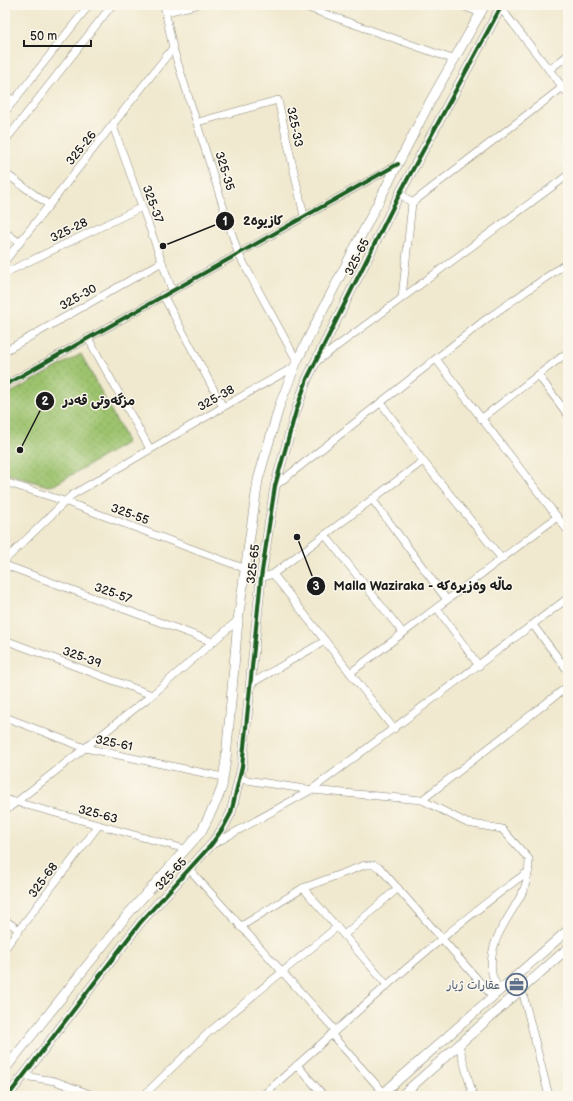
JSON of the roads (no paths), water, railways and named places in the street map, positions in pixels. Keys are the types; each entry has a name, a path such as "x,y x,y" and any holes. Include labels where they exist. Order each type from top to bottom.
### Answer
{"street":[{"path":"5,112 89,5"},
{"path":"5,142 112,5"},
{"path":"165,8 196,5"},
{"path":"300,5 455,60"},
{"path":"460,5 483,9"},
{"path":"500,6 568,94"},
{"name":"325-65","path":"8,1096 140,923 212,845 231,812 240,779 261,578 275,486 301,396 316,361 400,193 500,6"},
{"name":"325-35","path":"165,8 174,48 238,253 296,364"},
{"name":"325-65","path":"5,1069 128,914 201,832 212,812 222,787 222,777 226,759 238,620 258,480 280,404 296,364 398,164 431,100 483,9"},
{"name":"325-26","path":"5,261 174,48"},
{"path":"549,70 568,55"},
{"path":"402,298 412,203 563,87"},
{"path":"5,94 14,101"},
{"name":"325-33","path":"198,122 278,100 304,216"},
{"name":"325-37","path":"113,126 172,290"},
{"path":"5,385 398,164"},
{"path":"5,173 49,205"},
{"path":"316,361 568,176"},
{"path":"400,193 412,203"},
{"name":"325-28","path":"5,273 142,207"},
{"path":"5,232 20,243"},
{"name":"325-30","path":"5,351 162,262"},
{"path":"275,486 485,320 568,262"},
{"path":"163,295 222,407"},
{"path":"88,338 150,449"},
{"path":"481,419 568,352"},
{"path":"436,359 568,531"},
{"name":"325-38","path":"5,560 64,501 296,364"},
{"path":"538,375 568,414"},
{"path":"381,403 423,461 502,559"},
{"path":"261,578 273,574 423,461"},
{"name":"325-55","path":"5,482 64,501 246,569"},
{"path":"372,499 447,600"},
{"path":"350,673 557,517"},
{"path":"251,522 269,524"},
{"path":"325,535 403,633"},
{"name":"325-57","path":"5,565 213,642"},
{"path":"273,574 394,729"},
{"path":"212,845 311,790 479,666 568,598"},
{"path":"437,608 479,666"},
{"path":"5,811 152,695 238,620"},
{"path":"533,625 568,671"},
{"name":"325-39","path":"5,640 152,695"},
{"path":"250,684 325,641"},
{"path":"422,800 568,686"},
{"name":"325-61","path":"5,717 85,748 222,777"},
{"path":"240,779 311,790 422,800 467,823 502,829 529,859 529,871 524,889 501,927 492,958 492,975 496,994"},
{"name":"325-63","path":"5,799 185,849"},
{"name":"325-68","path":"5,948 99,825"},
{"path":"240,927 303,888 365,864 374,864 380,868 398,888 440,938 496,994"},
{"path":"189,869 333,1032 382,1095 568,930"},
{"path":"262,1096 440,938 481,905 529,871"},
{"path":"303,888 387,985"},
{"path":"344,935 398,888"},
{"path":"128,914 140,923"},
{"path":"5,920 19,930"},
{"path":"143,1096 209,1032 280,972 337,927"},
{"path":"401,1096 409,1093 459,1045 568,948"},
{"path":"546,949 555,960"},
{"path":"522,990 549,1096"},
{"path":"459,1045 473,1096"},
{"path":"297,1066 324,1096"},
{"path":"24,1076 55,1081 95,1096"}],"place":[{"name":"كازيوه2","path":"163,246"},
{"name":"مزگەوتی قەدر","path":"20,450"},
{"name":"Malla Waziraka - ماڵە وەزیرەکە","path":"297,537"},
{"name":"عقارات ژیار","path":"516,985"}]}
